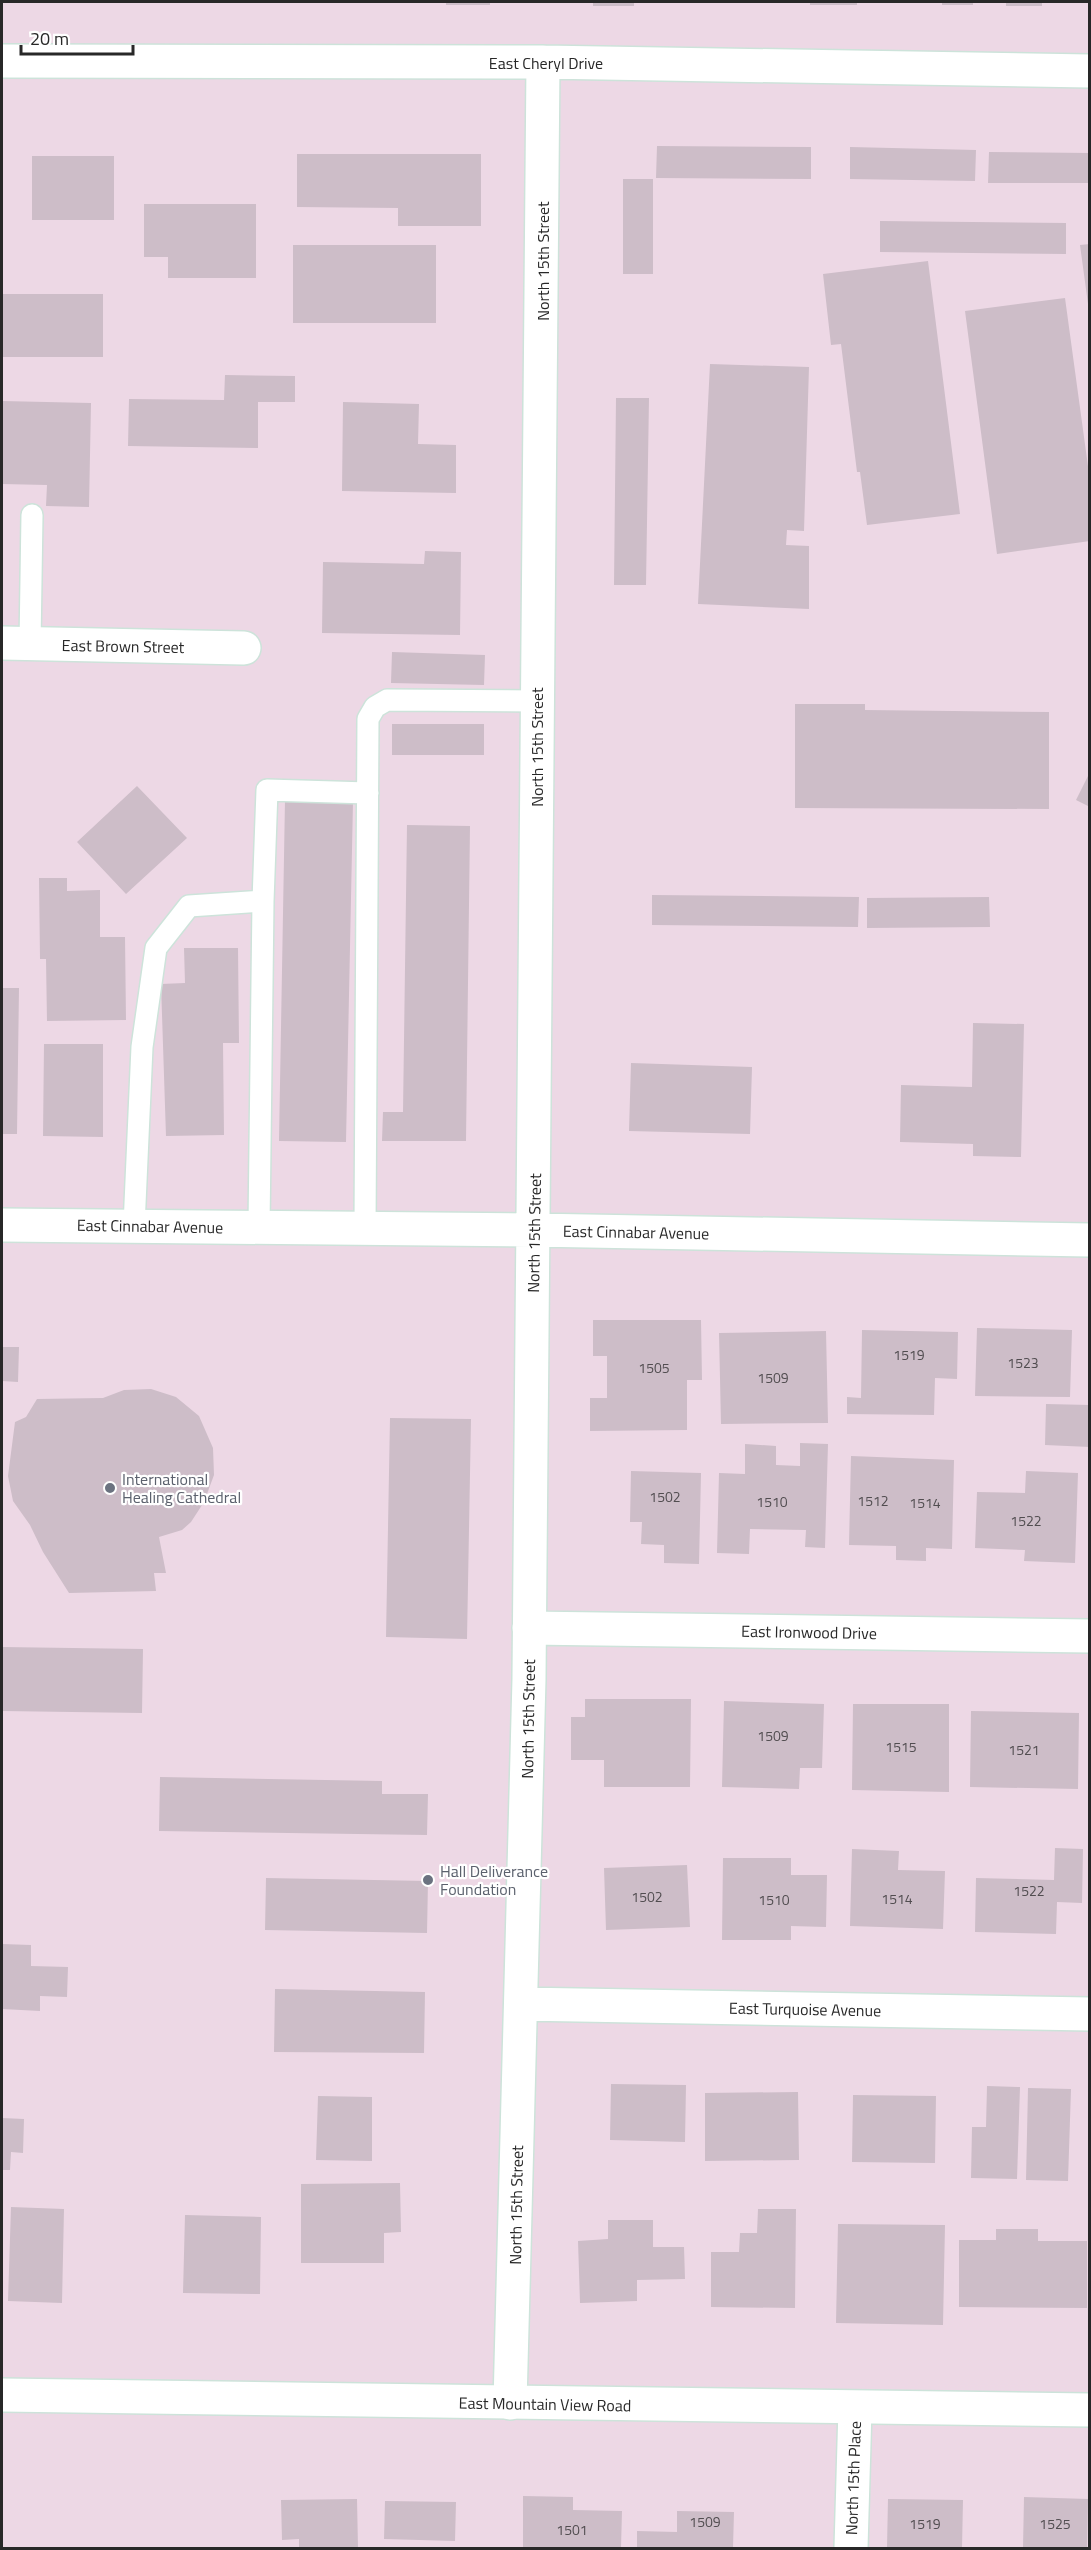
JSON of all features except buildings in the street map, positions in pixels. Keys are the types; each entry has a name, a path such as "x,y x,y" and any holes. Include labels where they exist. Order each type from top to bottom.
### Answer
{"street":[{"name":"East Cheryl Drive","path":"2,62 543,62 1089,71"},
{"name":"North 15th Street","path":"510,2403 529,1628 543,62"},
{"name":"East Brown Street","path":"16,644 244,648"},
{"name":"East Cinnabar Avenue","path":"2,1225 534,1230 1089,1240"},
{"name":"East Ironwood Drive","path":"529,1628 1089,1636"},
{"name":"East Turquoise Avenue","path":"521,2004 1089,2014"},
{"name":"East Mountain View Road","path":"2,2395 1089,2410"},
{"name":"North 15th Place","path":"851,2548 855,2408"}],"lane":[{"path":"16,644 32,515"},
{"path":"365,1228 368,719 375,707 387,700 538,701"},
{"path":"259,1227 263,901 267,790 368,793"},
{"path":"134,1226 142,1047 156,948 189,906 263,901"}],"place":[{"name":"International Healing Cathedral","path":"110,1488"},
{"name":"Hall Deliverance Foundation","path":"428,1880"}]}
